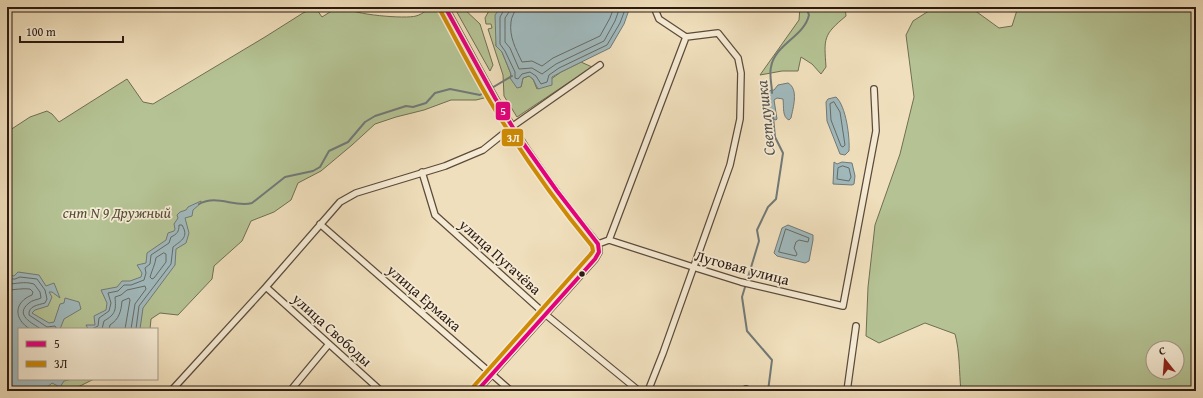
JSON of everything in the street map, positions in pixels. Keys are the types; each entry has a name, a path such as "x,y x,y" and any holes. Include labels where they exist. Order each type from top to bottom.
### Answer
{"street":[{"path":"445,7 495,98 556,191 598,244 599,252 596,259 477,391"},
{"path":"648,391 730,165 740,119 741,73 738,58 718,33 686,38 659,19 654,7"},
{"path":"598,244 609,240 686,38"},
{"path":"170,391 266,287 340,202 356,193 445,166 483,150 513,126 600,65"},
{"name":"Луговая улица","path":"609,240 693,268 741,282 843,306 876,131 874,89"},
{"name":"улица Пугачёва","path":"422,172 435,215 545,314 639,391"},
{"name":"улица Ермака","path":"320,224 511,391"},
{"name":"улица Свободы","path":"266,287 381,391"},
{"path":"847,391 856,326"},
{"path":"290,391 330,344"}],"green space":[{"name":"снт N 9 Дружный","path":"315,7 322,17 338,7 345,7 350,10 379,16 410,17 416,16 436,7 488,97 476,100 451,100 424,110 375,124 321,171 298,183 291,200 274,212 251,221 242,241 214,266 212,279 178,315 160,313 151,319 150,328 18,328 18,380 92,380 70,391 7,391 7,132 30,117 47,111 59,122 127,79 143,102 153,104"},
{"path":"454,7 462,7 480,24 493,65 490,71"},
{"path":"491,7 501,7 496,46 502,52 511,74 510,78 521,87 523,78 529,76 533,79 537,89 561,72 581,62 592,67 517,117 504,96 503,75 488,29 492,28 491,24 486,24 485,18"},
{"path":"800,7 845,7 846,16 829,33 825,43 826,67 821,74 812,64 801,57 798,71 782,71 760,75 799,20"},
{"path":"935,7 970,7 999,28 1012,26 1018,7 1196,7 1196,391 961,391 959,355 955,334 925,323 879,343 866,336 868,287 875,225 900,154 914,97 906,35 913,21"}],"water":[{"path":"501,7 630,7 624,24 610,48 552,77 552,85 538,89 533,79 529,76 523,78 521,87 517,88 510,78 511,74 502,52 496,46 495,15"},
{"path":"788,83 794,94 794,104 791,118 789,120 785,117 783,99 777,98 774,100 777,119 772,119 768,113 766,91 774,90 778,85"},
{"path":"836,97 845,114 848,130 849,151 845,155 840,154 827,121 826,102 828,99"},
{"path":"834,162 837,164 842,162 852,163 855,176 854,184 833,184"},
{"path":"201,201 201,203 193,210 192,216 185,218 189,233 186,243 176,249 175,265 143,308 140,328 88,328 86,325 95,325 94,316 106,310 107,303 101,290 117,287 122,281 130,281 141,277 142,273 137,265 146,263 147,253 166,240 168,233 174,231 175,229 174,224 178,218 177,215 186,210 188,207"},
{"path":"788,225 813,235 809,261 805,263 777,256 774,253 782,228"},
{"path":"18,272 39,275 46,286 54,283 60,298 52,292 49,292 52,297 48,306 35,310 32,313 49,323 54,322 60,304 64,303 65,298 79,302 81,309 64,319 60,328 18,328 18,380 68,380 64,381 60,387 52,383 43,391 13,391 7,389 7,276 14,276"}],"waterway":[{"name":"Светлушка","path":"772,93 770,73 774,59 783,46 796,35 806,23 809,15 806,7"},
{"name":"Светлушка","path":"199,204 212,200 239,204 252,203 285,177 313,171 320,167 329,151 348,142 365,122 375,116 406,106 413,107 426,103 435,93 450,89 480,95 512,76"},
{"name":"Светлушка","path":"768,391 772,360 747,331 742,297 759,241 757,230 768,207 776,199 783,153 775,137 773,117"}],"transit line":[{"name":"5","path":"445,7 495,98 518,136 557,191 598,244 599,252 595,259 477,391"},
{"name":"3Л","path":"440,10 502,122 565,212 592,246 593,251 473,387"}]}
